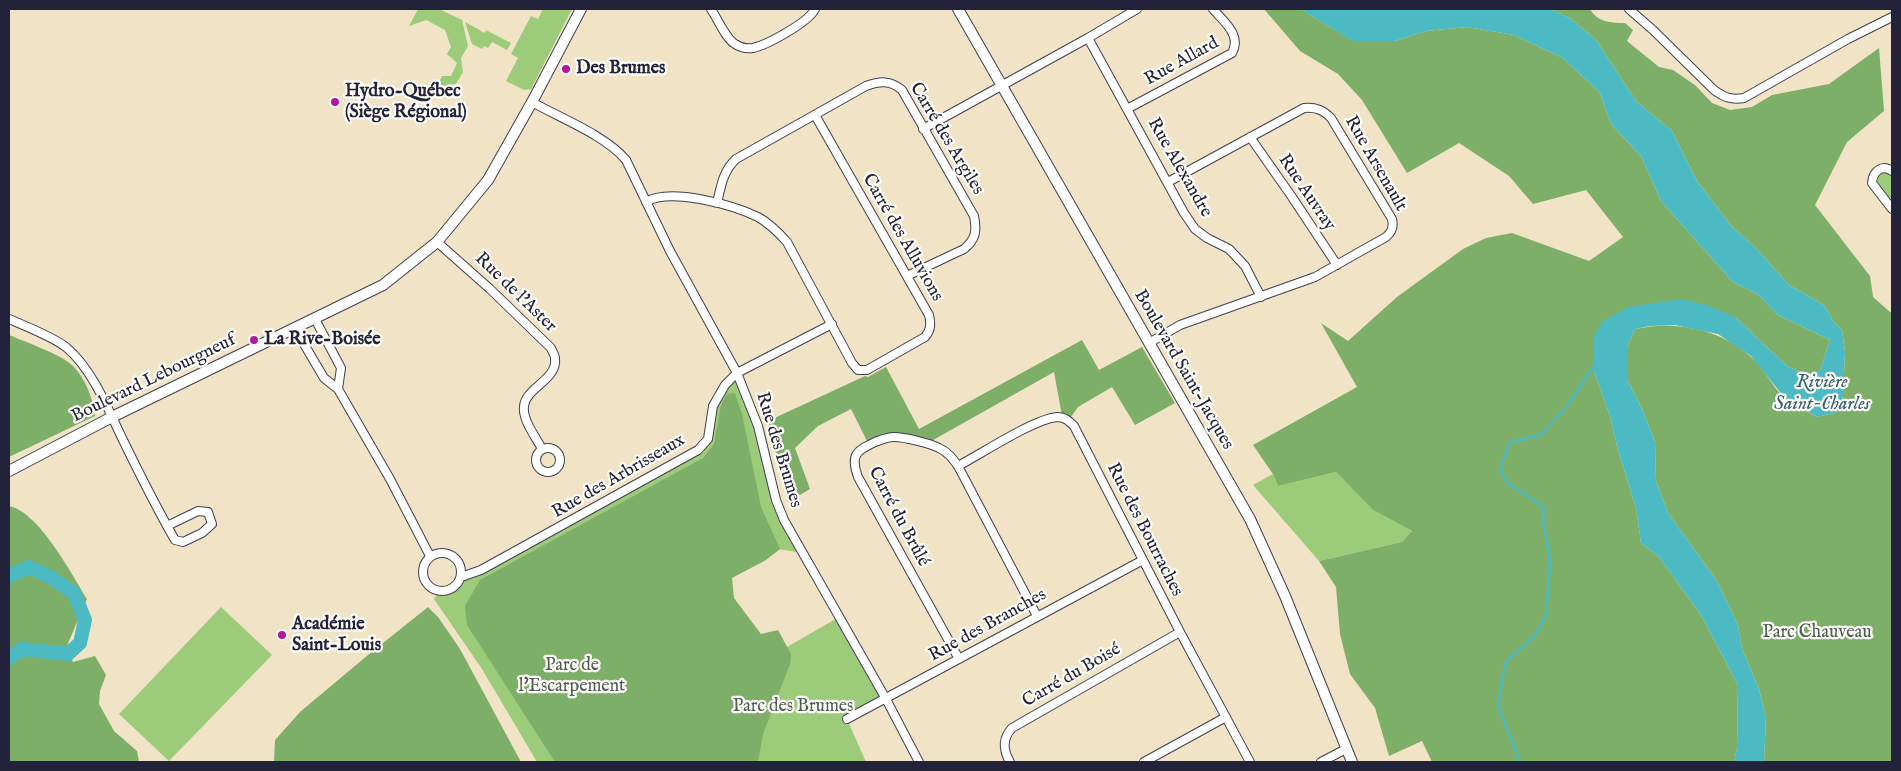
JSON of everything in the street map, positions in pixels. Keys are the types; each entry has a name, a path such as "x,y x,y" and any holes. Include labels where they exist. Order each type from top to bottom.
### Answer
{"street":[{"name":"Boulevard Lebourgneuf","path":"13,469 112,417 383,285 437,242 488,180 581,9"},
{"path":"711,9 732,43 746,49 756,48 807,20 815,9"},
{"name":"Boulevard Saint-Jacques","path":"958,9 1250,519 1284,596 1352,762"},
{"path":"923,129 1088,38 1136,9"},
{"name":"Rue Allard","path":"1127,109 1232,53 1236,47 1234,34 1213,9"},
{"path":"1629,9 1714,90 1723,97 1734,99 1744,98 1848,39 1892,17"},
{"name":"Rue Alexandre","path":"1088,38 1184,213 1195,229 1207,238 1229,249 1244,266 1261,297"},
{"name":"Carré des Argiles","path":"717,203 725,172 728,166 736,159 866,86 878,82 895,84 902,90 974,216 976,226 976,235 972,242 964,249 907,276"},
{"name":"Rue des Brumes","path":"532,102 604,141 626,160 670,251 738,373 758,426 776,500 784,520 886,699 919,762"},
{"name":"Rue Arsenault","path":"1149,343 1180,325 1315,277 1386,237 1391,233 1393,227 1392,219 1332,118 1325,111 1314,107 1304,108 1168,182"},
{"name":"Carré des Alluvions","path":"646,202 653,197 683,196 717,203 758,217 775,228 787,242 852,363 858,370 867,370 925,337 930,328 929,315 815,115"},
{"name":"Rue Auvray","path":"1250,137 1337,265"},
{"path":"1892,171 1888,168 1881,168 1873,177 1872,183 1892,209"},
{"name":"Rue de l'Aster","path":"437,242 490,288 551,348 556,360 552,372 526,398 524,407 526,418 542,449"},
{"path":"9,319 66,347 88,373 112,417 167,526 175,540 183,542 202,533 212,524 208,512 198,511 167,526"},
{"path":"315,319 341,368 338,389"},
{"name":"Rue des Arbrisseaux","path":"461,577 490,566 698,450 708,439 713,406 725,386 738,373 832,324"},
{"path":"297,327 324,378 338,389 390,479 430,556"},
{"name":"Rue des Bourraches","path":"958,466 1033,425 1056,417 1069,420 1074,426 1180,632 1250,762"},
{"name":"Carré du Brûlé","path":"959,659 858,477 854,468 854,459 856,452 863,448 883,439 894,437 938,447 950,455 958,466 1037,616"},
{"path":"438,553 447,553 454,556 460,563 461,577 450,590 439,591 425,581 423,573 424,564 430,556 438,553"},
{"name":"Rue des Branches","path":"847,719 1143,560"},
{"name":"Carré du Boisé","path":"1010,762 1006,754 1004,740 1006,734 1012,728 1180,632"},
{"path":"1144,762 1226,717"},
{"path":"1321,762 1346,749"}],"green space":[{"path":"418,9 439,9 462,20 468,46 461,58 463,72 456,84 439,87 438,84 442,76 451,76 457,63 447,54 451,47 445,30 426,20 409,26"},
{"path":"543,9 572,9 531,89 524,90 506,81 518,58 511,54 531,16 538,19"},
{"path":"1264,9 1302,9 1352,40 1395,41 1426,31 1467,27 1514,35 1563,58 1600,93 1611,124 1641,156 1661,201 1733,282 1759,295 1778,315 1830,340 1820,371 1809,376 1787,366 1735,317 1628,307 1595,364 1594,371 1610,416 1618,450 1636,508 1641,543 1659,557 1701,615 1738,685 1737,748 1734,762 1432,762 1422,741 1389,756 1375,708 1350,674 1340,634 1336,587 1319,561 1402,542 1412,531 1373,510 1336,472 1278,486 1273,474 1253,445 1357,387 1321,323 1348,341 1397,297 1463,249 1486,238 1512,233 1589,261 1623,237 1586,190 1533,204 1509,176 1459,143 1407,173 1362,100 1338,74 1300,51"},
{"name":"Parc Chauveau","path":"1550,9 1590,9 1600,19 1625,23 1633,30 1627,41 1659,67 1673,70 1695,85 1712,103 1730,110 1752,107 1772,95 1829,84 1879,48 1884,111 1847,142 1815,205 1870,276 1873,297 1892,312 1892,762 1764,762 1766,718 1759,689 1742,649 1738,625 1717,581 1668,513 1656,481 1655,442 1643,411 1627,379 1627,347 1635,329 1650,326 1681,326 1696,329 1725,339 1738,347 1755,360 1775,388 1784,397 1817,417 1838,412 1843,396 1845,352 1842,330 1833,321 1824,305 1789,285 1754,246 1732,227 1697,181 1672,131 1636,101 1596,40 1570,18"},
{"path":"465,22 485,33 486,30 511,43 507,50 492,42 488,48 484,46 482,49 472,44"},
{"path":"1883,173 1889,173 1892,176 1892,202 1877,182 1879,176"},
{"path":"9,335 52,353 73,366 82,377 88,390 95,416 9,457"},
{"path":"1082,340 1099,370 1142,347 1175,403 1135,425 1112,387 1078,407 1069,420 1062,416 1054,372 926,444 894,437 869,445 851,409 818,426 795,448 810,489 788,502 768,421 865,376 868,377 886,367 919,429"},
{"name":"Parc de l'Escarpement","path":"737,373 774,488 802,553 689,534 678,710 839,617 886,699 847,719 866,762 537,762 482,669 434,599 439,591 452,588 461,577 671,466 708,439 713,406"},
{"path":"735,393 742,414 761,507 780,549 766,560 732,578 734,598 761,634 778,630 791,654 790,664 763,734 758,762 555,762 467,625 465,606 480,580 703,458 714,444 721,405 727,394"},
{"path":"1336,472 1373,510 1412,531 1402,542 1319,561 1253,485 1273,474 1278,486"},
{"path":"9,506 32,519 43,531 87,599 66,648 73,662 95,656 106,675 100,691 99,704 114,731 137,751 139,762 9,762"},
{"path":"221,607 272,655 169,761 119,714"},
{"path":"428,607 438,617 460,649 521,762 274,762 275,740 300,712"}],"water":[{"name":"Rivière Saint-Charles","path":"1302,9 1550,9 1570,18 1596,40 1636,101 1672,131 1697,181 1732,227 1754,246 1789,285 1824,305 1833,321 1842,330 1845,352 1843,396 1838,412 1817,417 1784,397 1751,356 1718,334 1675,325 1650,326 1635,329 1627,347 1627,379 1643,411 1655,442 1656,481 1668,513 1717,581 1738,625 1742,649 1759,689 1766,718 1764,762 1734,762 1737,747 1738,685 1701,615 1659,557 1641,543 1636,508 1618,450 1610,416 1594,371 1594,336 1603,321 1628,307 1681,299 1707,305 1735,317 1787,366 1809,376 1820,371 1830,340 1778,315 1759,295 1733,282 1661,201 1641,156 1611,124 1600,93 1563,58 1514,35 1467,27 1426,31 1395,41 1353,41"}],"waterway":[{"path":"1520,762 1498,706 1505,663 1535,635 1546,616 1550,561 1543,520 1544,507 1509,484 1500,471 1509,443 1542,434 1567,406 1595,364"},
{"path":"9,576 29,567 52,578 74,593 85,620 80,643 68,654 22,649 9,658"}],"place":[{"name":"Des Brumes","path":"566,69"},
{"name":"Hydro-Québec (Siège Régional)","path":"335,102"},
{"name":"La Rive-Boisée","path":"254,340"},
{"name":"Académie Saint-Louis","path":"282,635"}],"park label":[{"name":"Parc des Brumes","path":"793,707"}]}
